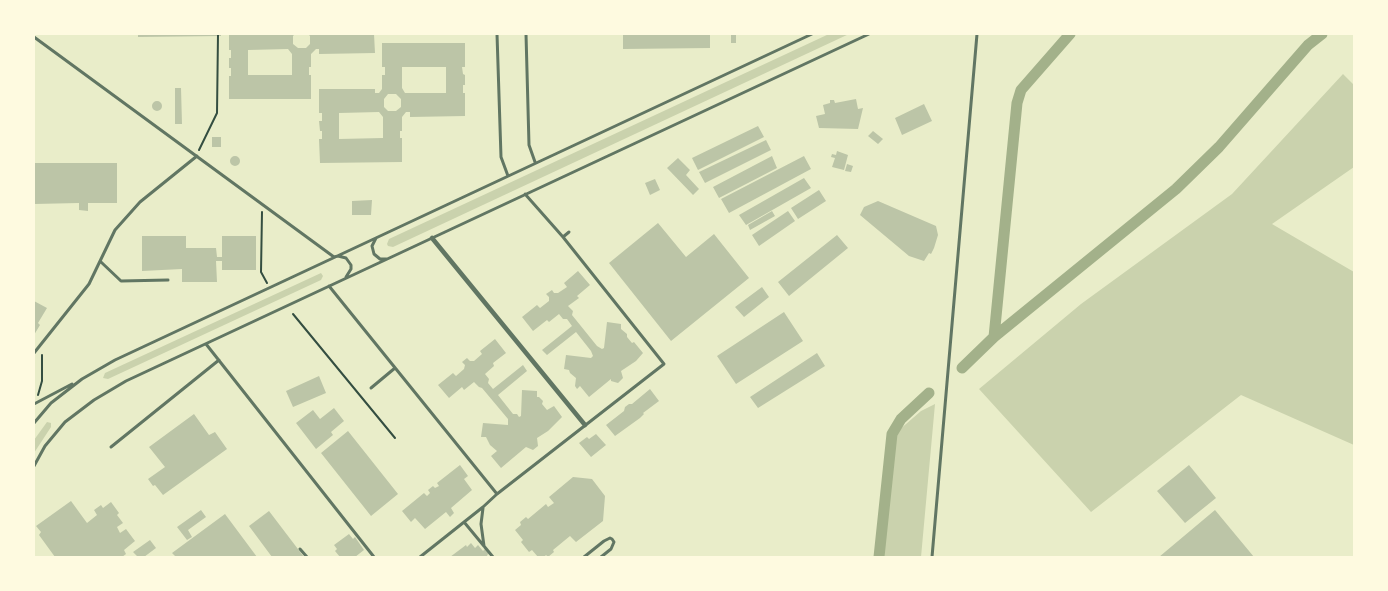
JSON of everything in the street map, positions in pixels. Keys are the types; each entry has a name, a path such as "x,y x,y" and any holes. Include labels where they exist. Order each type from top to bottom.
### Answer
{"street":[{"path":"432,238 585,424"}],"lane":[{"path":"497,34 501,157 508,176"},
{"path":"526,34 529,145 535,162"},
{"path":"34,404 115,360 812,34"},
{"path":"34,466 45,446 65,422 94,400 126,381 869,34"},
{"path":"932,557 977,34"},
{"path":"34,37 334,257 342,256 346,258 351,265 350,273 343,279"},
{"path":"34,353 89,284 115,230 140,202 197,156"},
{"path":"420,557 585,424 664,364 563,237 525,194"},
{"path":"563,237 569,232"},
{"path":"378,236 372,246 374,254 380,259 388,258"},
{"path":"101,262 121,281 168,280"},
{"path":"329,286 497,494"},
{"path":"206,344 374,557"},
{"path":"111,447 218,360"},
{"path":"371,388 395,368"},
{"path":"34,423 51,403 82,379"},
{"path":"483,507 481,524 484,547"},
{"path":"464,522 493,557"},
{"path":"584,557 604,540 612,539 614,542 611,549 601,557"},
{"path":"300,549 307,557"}],"path":[{"path":"197,156 217,113 218,34"},
{"path":"262,204 261,272 269,288"},
{"path":"293,314 395,438"},
{"path":"34,404 42,380 42,343"}],"green space":[{"path":"829,34 849,34 393,247 387,244 389,239"},
{"path":"1343,74 1354,85 1354,167 1272,224 1354,272 1354,445 1241,395 1091,512 979,389 1081,304 1232,194"},
{"path":"321,273 323,276 321,280 108,379 103,378 105,373"},
{"path":"935,404 921,557 884,557 894,445 898,431 921,411"},
{"path":"47,422 51,423 51,427 34,453 34,440"}],"building":[{"path":"138,34 221,34 221,36 138,37"},
{"path":"229,34 295,34 293,36 293,44 298,48 306,48 310,44 310,36 308,34 374,34 375,53 319,54 319,49 316,49 311,54 311,67 309,67 311,99 229,99 231,68 229,68 229,58 231,58 231,50 229,50","holes":["288,49 292,54 292,75 248,75 248,50"]},
{"path":"623,34 710,34 710,48 623,49"},
{"path":"731,34 736,34 736,43 731,43"},
{"path":"382,43 465,43 465,67 462,67 463,74 465,75 463,93 465,93 465,116 410,117 410,112 406,112 402,117 402,131 400,131 400,138 402,138 402,162 320,163 319,139 322,139 322,131 320,131 319,121 322,121 322,113 319,113 319,89 375,89 375,93 379,93 382,89 382,75 385,75 385,67 382,67","holes":["402,67 446,67 446,93 405,93 402,88","388,94 396,94 401,99 401,107 396,111 388,111 384,107 384,99","379,112 383,117 383,138 339,139 339,113"]},
{"path":"175,88 181,88 182,124 175,124"},
{"path":"856,99 858,109 863,108 858,129 819,128 816,116 825,114 823,105 830,103 830,100 834,100 835,103"},
{"path":"155,101 159,101 162,106 161,110 155,111 152,108 152,104"},
{"path":"924,104 932,121 902,135 895,118"},
{"path":"758,126 764,137 698,170 692,158"},
{"path":"873,131 883,139 878,144 868,136"},
{"path":"212,137 221,137 221,147 212,147"},
{"path":"766,140 771,150 705,183 699,172"},
{"path":"837,151 848,155 844,170 832,167 835,158 831,157 832,154 836,155"},
{"path":"233,156 237,156 240,161 239,165 233,166 230,163 230,159"},
{"path":"772,156 777,168 719,198 713,187"},
{"path":"804,156 811,169 729,213 721,199"},
{"path":"678,158 690,170 686,175 699,189 693,195 667,168"},
{"path":"34,163 117,163 117,203 88,203 88,211 79,210 79,203 34,204"},
{"path":"847,164 853,166 851,172 845,171"},
{"path":"804,178 811,188 746,225 739,215"},
{"path":"655,179 660,190 650,195 645,183"},
{"path":"819,190 826,201 798,219 791,208"},
{"path":"372,200 371,215 352,215 352,201"},
{"path":"878,201 936,226 938,235 934,248 924,261 909,256 860,215 864,207"},
{"path":"772,211 775,216 750,230 748,225"},
{"path":"788,211 795,221 759,246 752,235"},
{"path":"658,223 686,257 714,234 749,278 671,341 609,263"},
{"path":"837,235 848,248 789,296 778,282"},
{"path":"142,236 186,236 186,248 216,248 217,257 222,257 222,236 256,236 256,270 222,270 222,261 216,261 217,282 182,282 182,269 142,271"},
{"path":"578,271 590,285 577,296 579,298 568,306 573,311 572,315 597,346 602,349 604,348 607,322 621,324 621,329 627,334 627,337 643,353 636,361 621,371 623,378 618,383 611,381 611,379 589,397 580,386 577,389 575,386 576,378 569,370 564,369 566,355 591,358 593,356 576,332 547,355 542,350 572,326 567,319 563,319 559,314 549,322 547,320 533,331 522,317 537,305 540,308 549,301 549,297 546,294 552,290 554,293 558,293 567,287 564,283"},
{"path":"762,287 769,297 744,317 735,307"},
{"path":"34,301 47,308 38,323 40,325 34,335"},
{"path":"784,312 803,341 736,384 717,356"},
{"path":"495,339 506,353 493,363 494,366 485,374 489,379 488,383 493,389 523,365 527,371 498,395 513,414 521,416 522,390 537,391 537,397 543,401 542,404 547,410 554,406 562,417 548,431 537,438 538,446 533,450 526,447 501,468 491,456 497,451 490,445 486,437 481,437 483,423 508,425 508,419 482,388 474,382 464,390 462,387 449,398 438,385 453,373 456,376 464,369 465,365 462,362 467,358 470,361 474,361 482,354 480,351"},
{"path":"817,353 825,366 758,408 750,397"},
{"path":"319,376 326,393 293,407 286,391"},
{"path":"650,389 659,401 615,436 606,425 624,411 625,407 632,404"},
{"path":"334,408 344,421 331,432 333,435 316,449 296,423 313,410 320,419"},
{"path":"194,414 209,435 215,432 227,449 163,495 148,479 165,467 149,447"},
{"path":"348,431 398,494 371,516 321,453"},
{"path":"596,434 606,445 591,457 579,443 587,437 589,439"},
{"path":"460,465 468,476 464,479 472,490 451,508 454,513 450,517 446,512 425,529 415,518 411,522 402,511 424,493 427,496 430,493 428,490 433,486 435,488 439,486 437,483"},
{"path":"1189,465 1216,498 1185,523 1157,491"},
{"path":"573,477 592,479 605,496 603,521 576,542 570,536 553,550 554,552 548,557 546,555 538,557 532,550 529,552 515,530 526,517 528,519 546,504 548,507 554,503 549,497"},
{"path":"71,501 87,523 97,515 94,510 101,505 103,508 111,502 123,523 117,527 120,533 126,529 135,541 124,550 126,554 122,557 55,557 39,535 41,532 36,526"},
{"path":"201,510 206,517 188,530 192,537 187,540 177,527"},
{"path":"1215,510 1254,557 1159,557"},
{"path":"269,511 304,557 272,557 249,526"},
{"path":"225,514 257,557 176,557 172,553"},
{"path":"349,534 353,539 355,537 364,550 355,557 340,557 335,551 337,549 334,545"},
{"path":"150,540 156,548 144,557 138,557 133,552"},
{"path":"471,543 475,548 478,545 483,551 485,549 489,554 487,555 488,557 450,557 466,545 467,547"}],"waterway":[{"path":"994,337 1017,103 1021,90 1070,34"},
{"path":"962,368 994,337 1176,189 1219,147 1308,45 1322,34"},
{"path":"879,557 892,434 901,419 929,393"}]}
